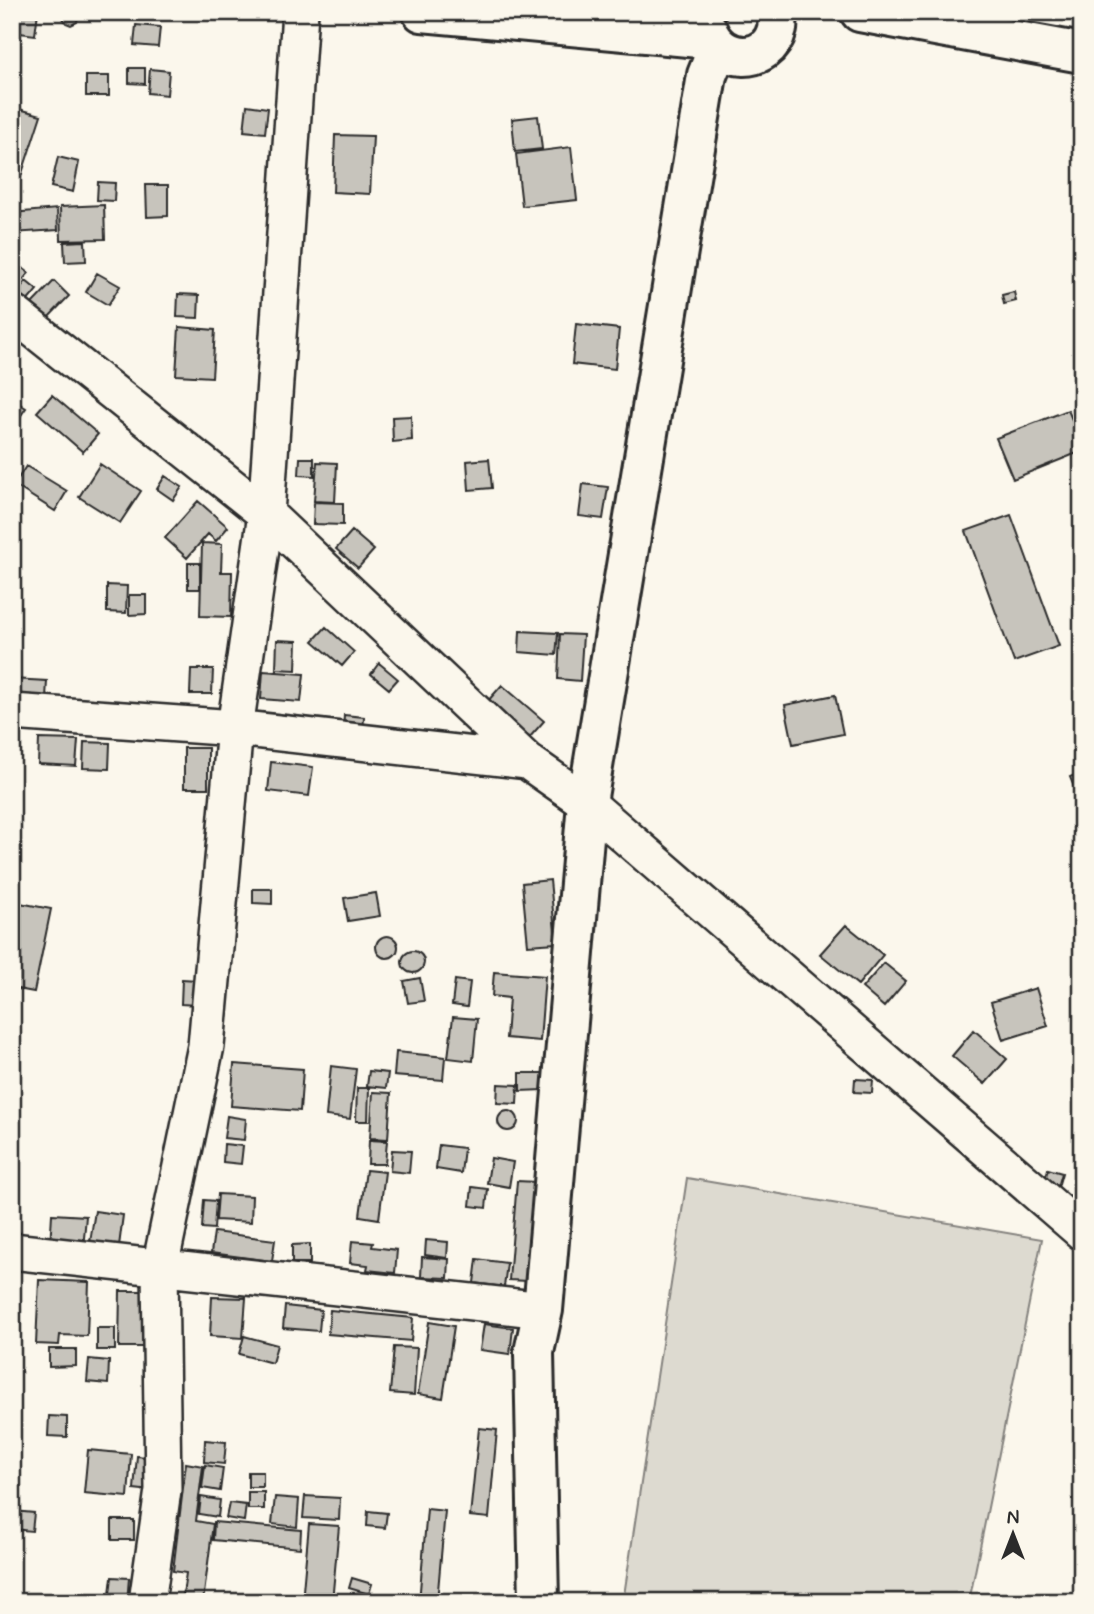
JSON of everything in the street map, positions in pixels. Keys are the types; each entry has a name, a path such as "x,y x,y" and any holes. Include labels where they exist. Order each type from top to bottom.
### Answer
{"main road":[{"path":"422,12 712,33 735,57 753,55 768,46 777,29 777,12"},
{"path":"860,12 1082,53"},
{"path":"539,1602 534,1352 542,1310 587,803 712,33"}],"street":[{"path":"147,1602 163,1490 160,1267 206,1046 234,728 266,514 300,12"},
{"path":"12,312 266,514 527,761 587,803 1082,1232"},
{"path":"12,712 234,728 527,761"},
{"path":"12,1251 542,1310"}],"shaded area":[{"path":"687,1178 1042,1239 969,1602 623,1602"}],"building":[{"path":"12,12 38,12 35,35 12,32"},
{"path":"65,12 76,12 77,22 71,25 66,23 63,18"},
{"path":"136,25 160,27 158,47 134,45"},
{"path":"129,68 145,68 145,84 129,83"},
{"path":"150,69 169,71 167,95 148,93"},
{"path":"86,76 109,76 109,96 86,96"},
{"path":"247,105 268,108 265,133 244,131"},
{"path":"19,109 41,115 12,204 12,130"},
{"path":"538,116 542,149 515,152 512,119"},
{"path":"335,135 373,136 370,194 333,192"},
{"path":"571,147 577,200 522,206 516,154"},
{"path":"58,157 79,162 73,192 51,187"},
{"path":"98,182 115,183 114,201 97,200"},
{"path":"146,185 168,185 168,216 147,217"},
{"path":"104,205 105,239 61,240 60,207"},
{"path":"57,209 58,230 12,233 12,213"},
{"path":"85,241 86,261 65,262 64,242"},
{"path":"12,260 29,273 13,291 12,291"},
{"path":"97,273 120,286 108,305 86,292"},
{"path":"26,281 37,290 26,303 15,294"},
{"path":"54,281 69,296 45,321 30,306"},
{"path":"1014,292 1016,301 1004,304 1002,295"},
{"path":"178,294 199,295 198,318 177,317"},
{"path":"576,324 619,329 615,369 572,364"},
{"path":"179,327 215,330 212,377 176,375"},
{"path":"52,395 98,434 83,452 37,412"},
{"path":"12,399 26,408 12,428"},
{"path":"1068,410 1082,443 1082,451 1013,479 996,438"},
{"path":"411,416 412,440 393,442 392,417"},
{"path":"300,458 314,458 314,476 299,475"},
{"path":"489,459 492,488 469,490 467,461"},
{"path":"317,462 337,463 335,502 314,501"},
{"path":"100,464 141,491 120,523 79,497"},
{"path":"26,466 67,491 55,511 14,485"},
{"path":"165,476 182,487 173,500 157,489"},
{"path":"583,484 608,487 603,519 579,516"},
{"path":"198,501 228,527 216,541 208,534 187,558 165,538"},
{"path":"314,502 343,503 343,525 313,524"},
{"path":"1011,515 1059,646 1014,662 966,531"},
{"path":"352,531 374,550 358,568 336,549"},
{"path":"202,543 222,544 221,572 232,572 231,617 200,616"},
{"path":"188,563 200,563 200,589 188,589"},
{"path":"107,585 127,586 126,613 107,612"},
{"path":"129,595 146,595 146,614 129,615"},
{"path":"326,627 354,652 342,666 313,641"},
{"path":"520,631 558,633 556,655 519,652"},
{"path":"560,634 583,635 580,681 558,679"},
{"path":"277,640 297,641 296,670 276,669"},
{"path":"379,663 398,679 389,689 371,674"},
{"path":"191,669 213,669 212,694 190,694"},
{"path":"263,671 304,674 301,702 261,699"},
{"path":"12,679 47,681 46,698 12,697"},
{"path":"502,685 544,721 529,738 487,702"},
{"path":"835,695 843,734 793,744 785,705"},
{"path":"344,715 364,717 363,734 343,732"},
{"path":"12,739 15,739 12,794"},
{"path":"39,739 78,740 76,766 38,764"},
{"path":"84,742 110,743 109,769 83,768"},
{"path":"184,748 208,748 208,788 184,788"},
{"path":"271,762 313,767 309,796 268,791"},
{"path":"1082,772 1082,807 1070,777"},
{"path":"550,880 556,943 528,945 522,883"},
{"path":"253,889 272,889 272,904 253,903"},
{"path":"376,893 380,916 348,921 344,898"},
{"path":"20,903 51,909 34,992 12,988 12,910 19,911"},
{"path":"846,925 883,955 858,985 820,954"},
{"path":"387,936 395,939 398,947 395,955 387,958 379,955 376,947 379,939"},
{"path":"413,951 421,954 424,962 421,970 413,973 405,970 402,962 405,954"},
{"path":"884,963 906,981 884,1007 862,988"},
{"path":"494,972 545,976 540,1041 506,1038 509,998 492,996"},
{"path":"420,978 424,1001 408,1003 404,981"},
{"path":"182,979 197,980 196,1005 181,1004"},
{"path":"455,980 470,982 467,1007 452,1005"},
{"path":"1036,988 1048,1026 1003,1040 991,1002"},
{"path":"453,1017 477,1019 473,1061 448,1058"},
{"path":"974,1030 1007,1059 985,1084 952,1056"},
{"path":"396,1052 445,1057 443,1080 394,1076"},
{"path":"234,1064 303,1069 300,1111 231,1106"},
{"path":"331,1066 356,1069 350,1119 326,1116"},
{"path":"369,1071 388,1073 386,1088 367,1086"},
{"path":"520,1073 543,1073 543,1090 520,1091"},
{"path":"855,1079 873,1080 872,1093 854,1092"},
{"path":"498,1084 518,1085 517,1104 497,1103"},
{"path":"357,1088 369,1088 368,1121 356,1121"},
{"path":"373,1092 391,1093 388,1139 370,1138"},
{"path":"504,1111 512,1111 518,1121 512,1131 504,1131 498,1125 498,1117"},
{"path":"227,1116 246,1119 244,1140 224,1138"},
{"path":"369,1140 387,1141 385,1164 368,1164"},
{"path":"224,1144 243,1146 241,1164 223,1162"},
{"path":"439,1145 464,1148 461,1173 436,1169"},
{"path":"392,1150 411,1151 409,1173 390,1171"},
{"path":"491,1158 513,1162 509,1187 487,1183"},
{"path":"1048,1169 1062,1173 1058,1187 1044,1183"},
{"path":"366,1170 385,1172 379,1219 360,1216"},
{"path":"517,1181 536,1182 527,1281 509,1280"},
{"path":"472,1187 488,1189 486,1208 470,1206"},
{"path":"218,1194 252,1196 251,1222 216,1220"},
{"path":"204,1200 216,1201 214,1229 202,1228"},
{"path":"95,1211 123,1215 119,1246 90,1242"},
{"path":"52,1214 86,1216 83,1249 50,1247"},
{"path":"214,1232 275,1240 272,1261 211,1253"},
{"path":"426,1240 448,1242 447,1258 425,1255"},
{"path":"352,1241 373,1243 372,1247 397,1250 395,1273 367,1270 368,1265 350,1263"},
{"path":"310,1244 310,1263 292,1263 292,1245"},
{"path":"422,1257 449,1259 448,1278 421,1277"},
{"path":"477,1259 507,1263 504,1287 474,1283"},
{"path":"39,1280 89,1282 87,1336 60,1335 59,1345 36,1344"},
{"path":"120,1291 151,1291 150,1347 119,1347"},
{"path":"212,1297 246,1298 243,1338 210,1336"},
{"path":"285,1306 321,1310 319,1331 283,1328"},
{"path":"330,1310 413,1318 411,1341 328,1334"},
{"path":"429,1322 454,1326 443,1398 418,1394"},
{"path":"484,1324 513,1328 510,1354 480,1350"},
{"path":"97,1328 115,1328 115,1350 97,1350"},
{"path":"244,1336 277,1345 272,1363 239,1354"},
{"path":"394,1347 417,1348 414,1395 390,1393"},
{"path":"49,1349 76,1349 76,1366 49,1367"},
{"path":"89,1359 109,1361 108,1384 87,1382"},
{"path":"49,1416 67,1417 67,1437 48,1436"},
{"path":"479,1428 497,1430 489,1518 470,1516"},
{"path":"205,1440 226,1442 224,1464 204,1462"},
{"path":"88,1450 131,1454 128,1497 84,1493"},
{"path":"137,1456 153,1458 151,1491 134,1489"},
{"path":"186,1463 203,1466 196,1521 213,1524 203,1602 182,1602 186,1573 173,1571"},
{"path":"205,1465 223,1468 220,1491 202,1488"},
{"path":"248,1472 263,1472 263,1487 248,1487"},
{"path":"248,1492 264,1492 264,1509 248,1509"},
{"path":"305,1496 340,1498 339,1520 303,1518"},
{"path":"201,1497 220,1500 218,1517 199,1514"},
{"path":"275,1497 299,1499 297,1527 272,1524"},
{"path":"229,1503 246,1505 244,1521 226,1518"},
{"path":"427,1509 445,1511 437,1602 419,1602"},
{"path":"13,1511 34,1513 32,1531 12,1529"},
{"path":"368,1511 387,1513 385,1528 367,1526"},
{"path":"112,1520 134,1520 134,1540 112,1540"},
{"path":"214,1522 301,1530 300,1548 213,1540"},
{"path":"309,1524 339,1526 332,1602 302,1602"},
{"path":"112,1577 129,1578 127,1602 109,1602"},
{"path":"352,1578 372,1584 369,1594 349,1588"}]}
